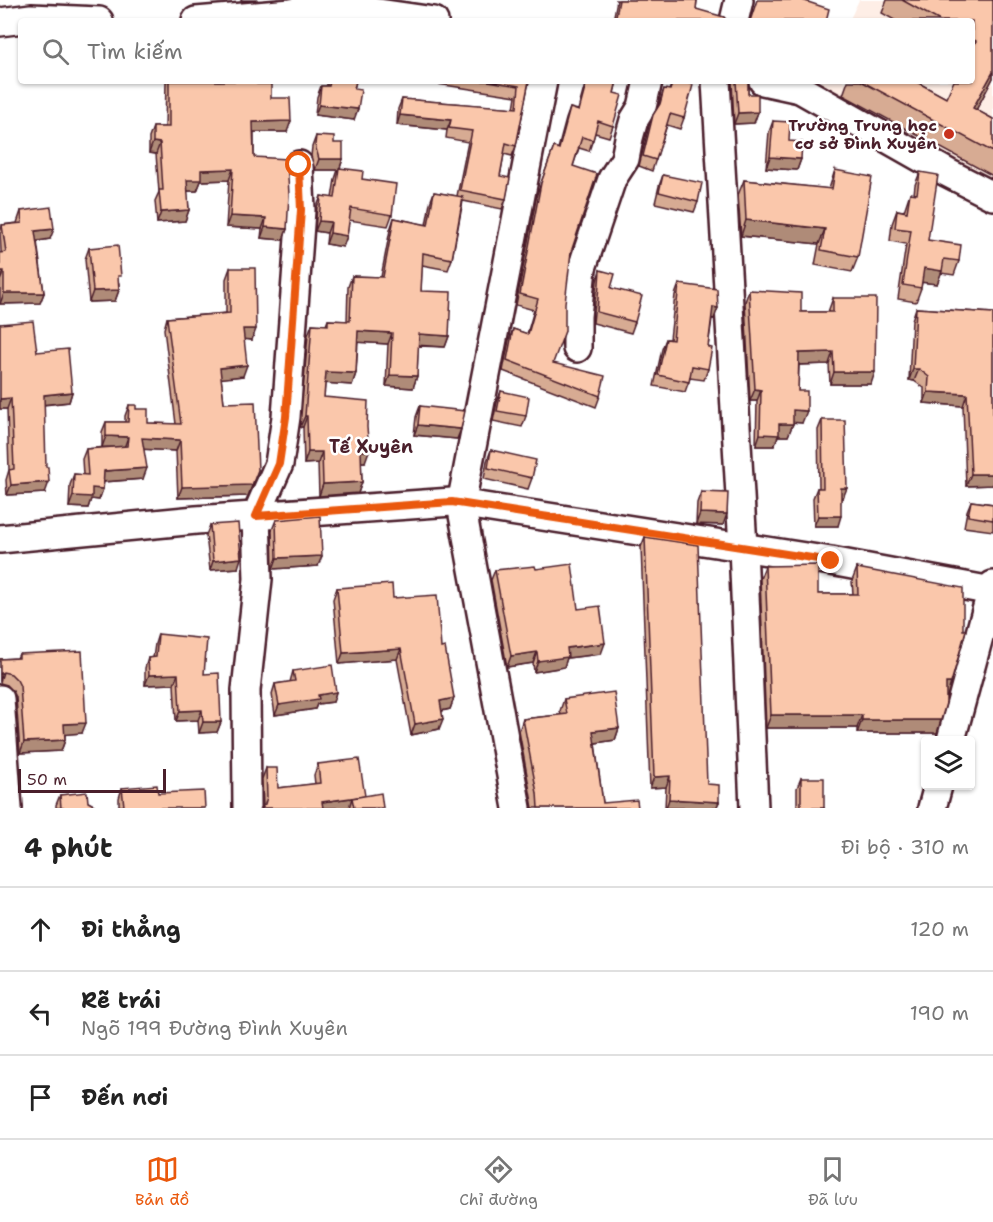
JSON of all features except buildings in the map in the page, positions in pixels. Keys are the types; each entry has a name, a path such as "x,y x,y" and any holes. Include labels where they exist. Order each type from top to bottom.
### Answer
{"street":[{"path":"735,18 739,0"},
{"path":"232,18 337,7 417,13"},
{"path":"31,18 58,9 89,18"},
{"path":"0,22 18,20"},
{"path":"517,808 461,504 542,84"},
{"path":"577,348 577,316 582,268 612,179 625,159 628,138 634,120 642,107 647,84"},
{"path":"716,84 743,547 754,808"},
{"path":"777,84 800,89 993,196"},
{"path":"246,808 246,690 258,579 256,516 279,464 286,417 301,210 299,165"},
{"path":"0,539 256,516 452,502 992,588 952,736"},
{"path":"0,699 8,808"},
{"path":"932,808 937,790"}],"shaded area":[{"name":"Trường Trung học cơ sở Đình Xuyên","path":"859,0 993,0 993,180 818,87 820,84 975,84 975,18 850,18"}],"place":[{"name":"Trường Trung học cơ sở Đình Xuyên","path":"949,134"}],"district":[{"name":"Tế Xuyên","path":"371,447"}],"route":[{"path":"299,165 301,210 286,417 279,464 256,516 452,502 573,519 831,561"}]}
